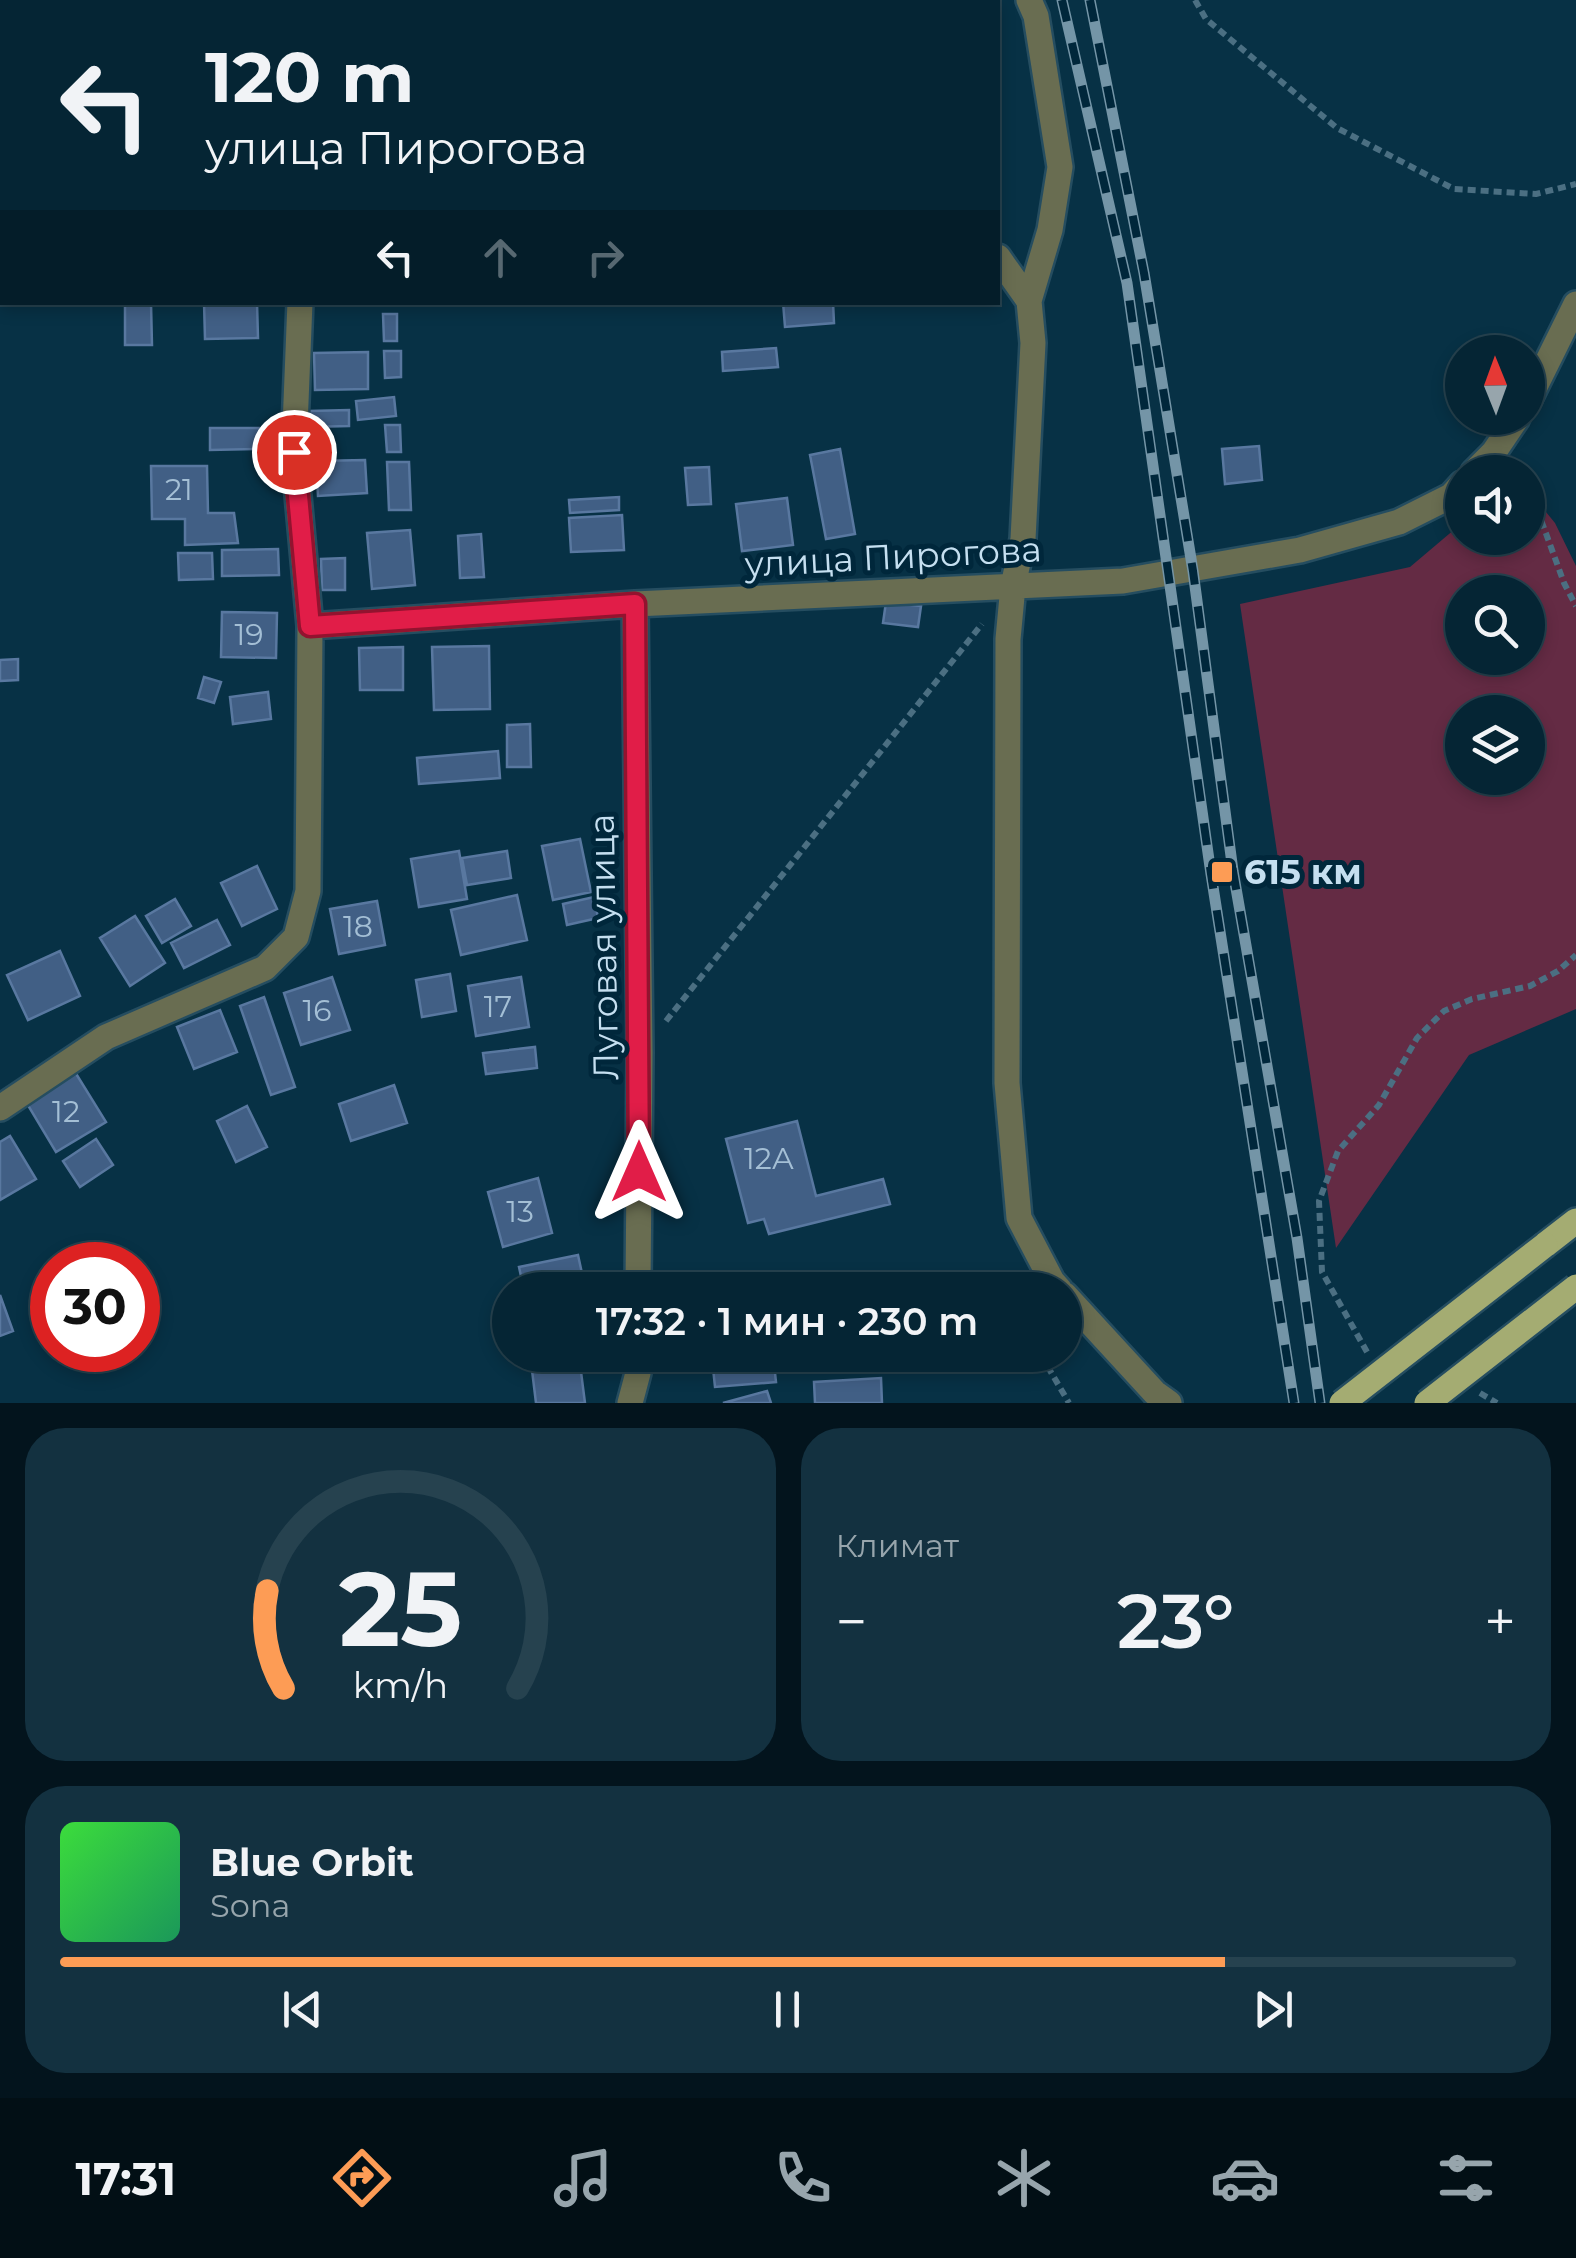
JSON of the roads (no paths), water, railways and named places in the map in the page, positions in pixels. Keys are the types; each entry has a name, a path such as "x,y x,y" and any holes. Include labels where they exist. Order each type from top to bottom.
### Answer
{"main road":[{"path":"1342,1403 1576,1221"},
{"path":"1427,1403 1576,1287"}],"street":[{"path":"1028,0 1036,16 1060,167 1050,230 1029,302 1034,343 1023,538 1008,639 1006,1083 1018,1218 1047,1272"},
{"path":"1000,260 1029,302"},
{"path":"1545,367 1576,304"},
{"path":"0,1108 106,1038 265,968 296,938 308,891 310,626 294,452 300,305"},
{"path":"1491,455 1506,435"},
{"name":"улица Пирогова","path":"310,626 635,604 1123,581 1300,550 1398,522 1445,499"},
{"name":"Луговая улица","path":"635,604 638,1272"},
{"path":"1082,1314 1170,1403"},
{"path":"630,1403 635,1372"}],"railway":[{"path":"1062,0 1127,283 1211,874 1294,1403"},
{"path":"1090,0 1144,273 1193,571 1233,871 1297,1238 1320,1403"}],"place":[{"name":"615 км","path":"1222,872"}]}
